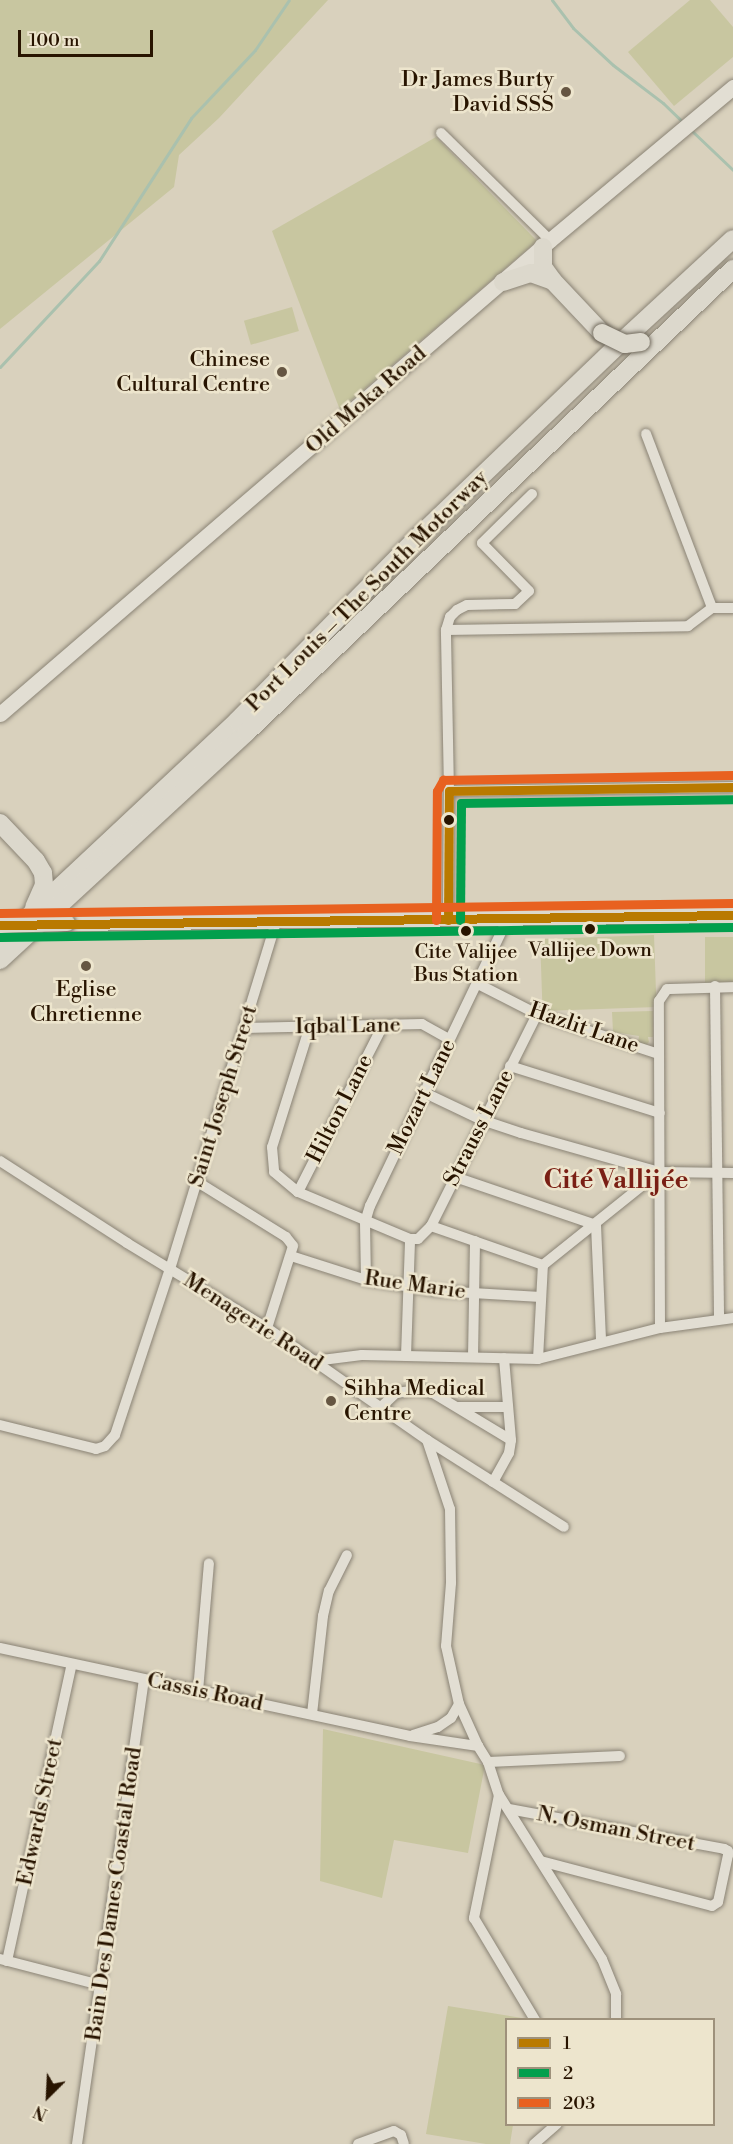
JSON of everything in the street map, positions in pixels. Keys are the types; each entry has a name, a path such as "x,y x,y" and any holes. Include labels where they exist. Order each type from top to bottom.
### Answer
{"highway":[{"name":"Port Louis – The South Motorway","path":"0,943 237,721 475,482 733,239"},
{"path":"547,243 543,267 553,281 602,333 625,344 641,342 666,322 733,255"},
{"name":"Port Louis – The South Motorway","path":"0,960 246,733 733,269"},
{"path":"503,282 531,273 553,281"},
{"path":"0,823 36,861 43,873 42,896 27,919"}],"main road":[{"name":"Old Moka Road","path":"0,714 547,243 733,87"},
{"path":"0,925 507,920 733,915"}],"street":[{"path":"441,133 547,243"},
{"path":"646,434 712,608"},
{"path":"448,920 449,791 446,630 450,618 457,610 467,605 515,604 529,591 482,543 532,494"},
{"path":"446,630 688,626 712,608 733,608"},
{"path":"449,791 733,787"},
{"name":"Mozart Lane","path":"366,1280 365,1222 370,1206 507,920"},
{"name":"Saint Joseph Street","path":"0,1425 96,1449 105,1446 115,1435 170,1269 276,922"},
{"name":"Hazlit Lane","path":"478,984 537,1014 658,1054"},
{"path":"715,986 719,1319"},
{"path":"660,1328 658,1001 667,989 733,987"},
{"name":"Strauss Lane","path":"414,1239 431,1226 537,1014"},
{"name":"Iqbal Lane","path":"244,1028 422,1024 449,1039"},
{"name":"Hilton Lane","path":"298,1192 383,1025"},
{"path":"310,1026 272,1147 274,1172 298,1192 365,1222 414,1239 408,1287 406,1356"},
{"path":"510,1066 660,1113"},
{"path":"423,1092 482,1120 659,1172 733,1173"},
{"name":"Menagerie Road","path":"0,1161 267,1328 427,1440 564,1527"},
{"path":"543,1264 596,1225 659,1172"},
{"path":"454,1177 596,1225"},
{"path":"196,1181 286,1237 293,1246 267,1328"},
{"path":"596,1225 602,1341"},
{"path":"431,1226 543,1264"},
{"path":"473,1357 475,1241"},
{"name":"Rue Marie","path":"291,1256 366,1280 408,1287 541,1298"},
{"path":"538,1359 543,1264"},
{"path":"314,1361 362,1355 538,1359 660,1328 733,1318"},
{"path":"493,1482 509,1454 511,1440 504,1358"},
{"path":"381,1407 390,1396 417,1390 432,1393 511,1440"},
{"path":"456,1407 508,1407"},
{"path":"427,1440 450,1509 451,1582 446,1646 459,1704 488,1762 499,1795 602,1959 616,1994 616,2018"},
{"path":"312,1714 322,1616 329,1591 347,1555"},
{"path":"198,1691 210,1563"},
{"name":"Cassis Road","path":"0,1648 410,1736 478,1746"},
{"name":"Edwards Street","path":"4,1960 72,1664"},
{"name":"Bain Des Dames Coastal Road","path":"77,2144 128,1805 144,1680"},
{"path":"410,1736 438,1727 451,1718 459,1704"},
{"path":"488,1762 620,1756"},
{"path":"499,1795 474,1918 534,2018"},
{"name":"N. Osman Street","path":"509,1809 728,1851 716,1905 708,1905 541,1861"},
{"path":"4,1960 100,1985"},
{"path":"534,2144 555,2126"},
{"path":"358,2144 394,2132 401,2135 404,2144"}],"shaded area":[{"path":"0,0 328,0 219,118 179,155 174,187 0,329"},
{"path":"690,0 710,0 733,27 733,57 674,106 628,52"},
{"path":"436,137 537,241 340,410 272,231"},
{"path":"292,307 299,331 251,345 244,321"},
{"path":"654,935 657,1007 543,1011 540,939"},
{"path":"705,937 733,937 733,983 705,983"},
{"path":"653,1011 653,1037 648,1037 649,1042 645,1046 638,1043 639,1036 613,1032 612,1012"},
{"path":"323,1729 485,1765 468,1853 394,1840 382,1898 320,1881"},
{"path":"448,2006 522,2018 505,2018 505,2126 513,2126 510,2144 486,2144 426,2134"}],"waterway":[{"path":"0,367 99,261 191,118 255,50 289,0"},
{"path":"552,0 573,28 613,65 663,103 684,123"},
{"path":"691,130 733,170"}],"transit line":[{"name":"203","path":"436,920 437,791 443,780 733,775"},
{"name":"1","path":"448,920 449,791 733,787"},
{"name":"2","path":"460,920 461,803 733,799"},
{"name":"203","path":"0,913 733,903"},
{"name":"1","path":"0,925 733,915"},
{"name":"2","path":"0,937 733,927"}],"place":[{"name":"Dr James Burty David SSS","path":"566,92"},
{"name":"Chinese Cultural Centre","path":"282,372"},
{"name":"Vallijee Down","path":"590,929"},
{"name":"Cite Valijee Bus Station","path":"466,931"},
{"name":"Eglise Chretienne","path":"86,966"},
{"name":"Sihha Medical Centre","path":"331,1401"}],"district":[{"name":"Cité Vallijée","path":"616,1181"}]}
